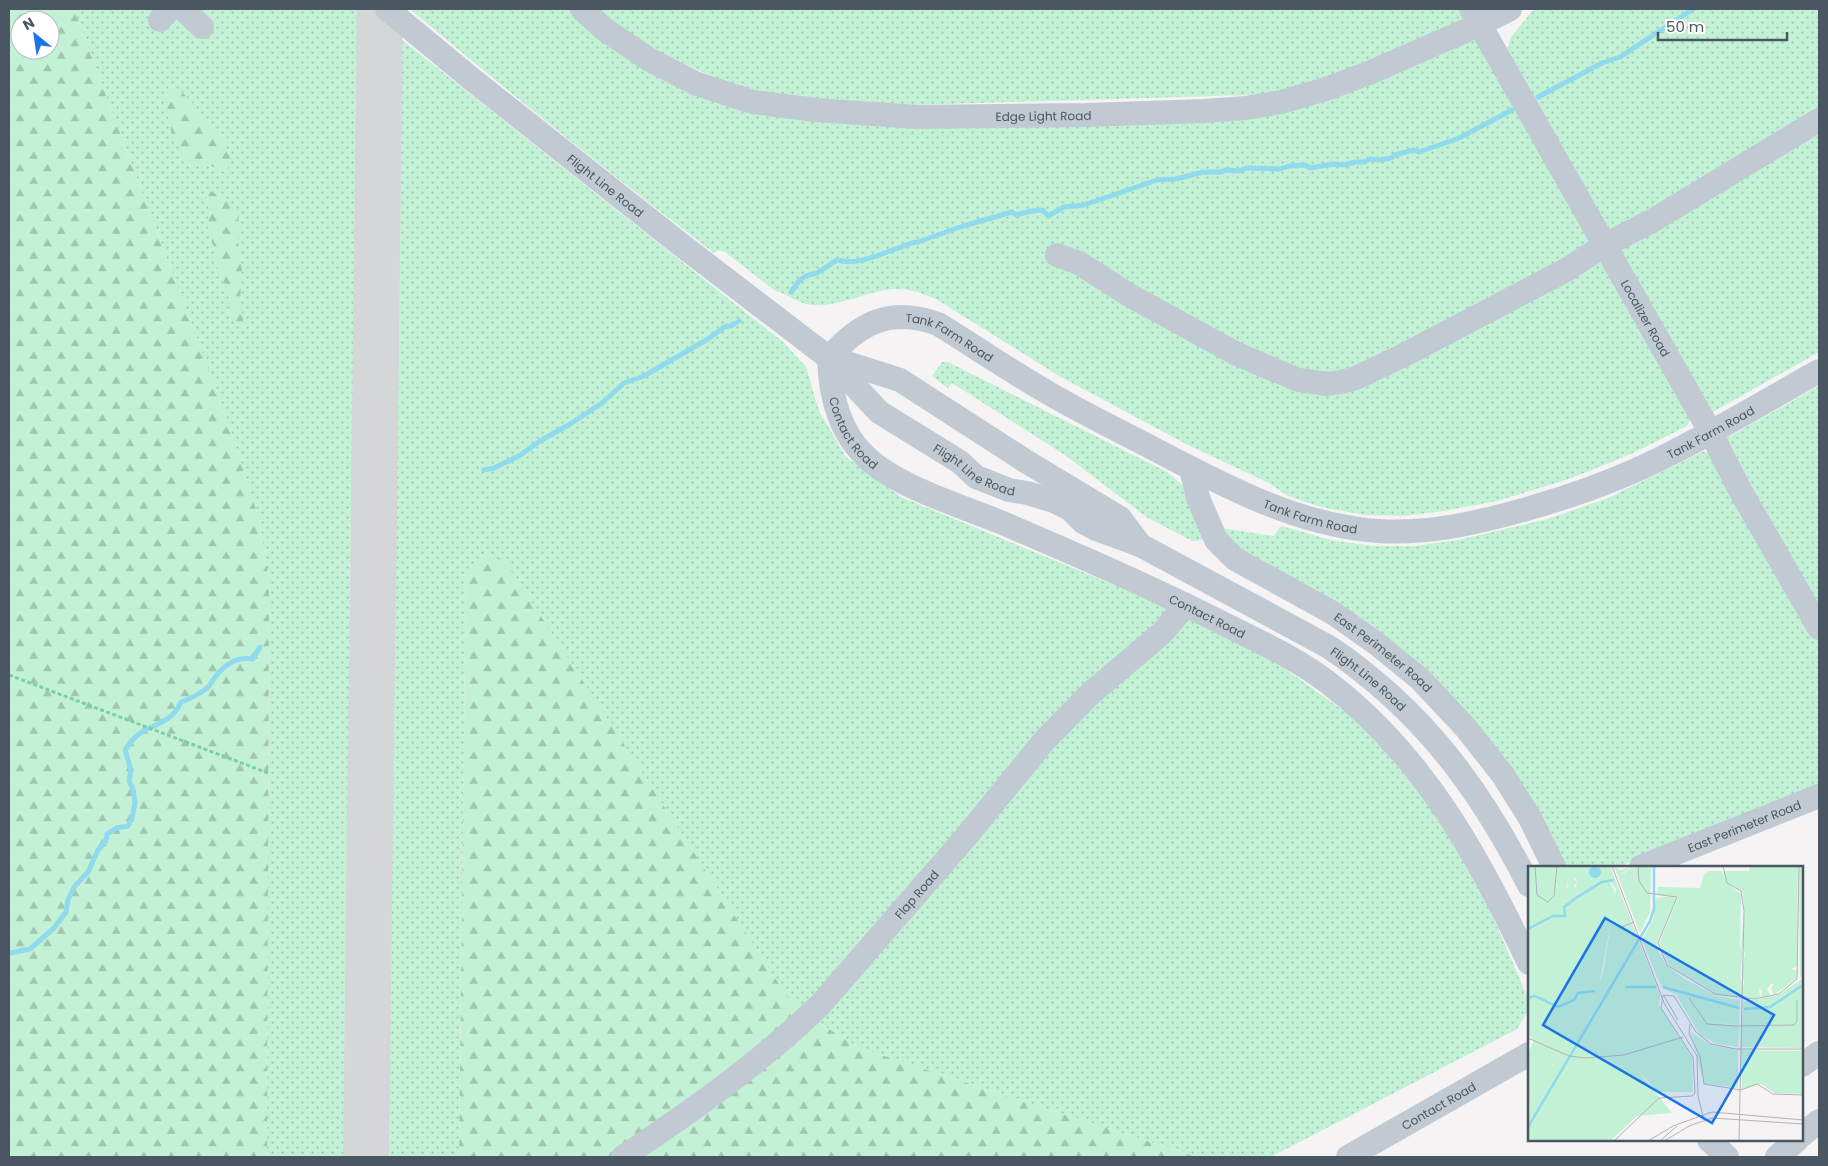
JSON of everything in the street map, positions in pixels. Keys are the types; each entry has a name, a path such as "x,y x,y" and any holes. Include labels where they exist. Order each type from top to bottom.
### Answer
{"street":[{"path":"183,9 202,27"},
{"name":"Flight Line Road","path":"388,9 474,81 680,244 829,358 879,412 960,462 976,476 1009,490 1027,492 1054,501 1070,509 1083,522 1096,529 1140,545 1329,647 1349,661 1391,695 1453,760 1506,840 1528,883"},
{"name":"Edge Light Road","path":"582,9 604,29 650,60 697,84 753,102 816,110 916,117 1086,115 1204,111 1246,108 1281,102 1326,89 1369,73 1476,16 1510,9"},
{"name":"Localizer Road","path":"1476,16 1819,628"},
{"path":"1057,255 1079,263 1129,295 1235,353 1299,380 1328,384 1341,382 1356,378 1404,355 1566,270 1605,245 1652,221 1819,120"},
{"name":"Tank Farm Road","path":"829,358 846,339 877,320 900,316 924,318 938,324 1042,389 1245,495 1327,524 1378,531 1427,530 1475,523 1572,495 1643,467 1710,433 1819,370"},
{"name":"Flight Line Road","path":"829,358 900,380 1027,462 1120,518 1140,545"},
{"name":"Contact Road","path":"829,358 831,386 844,427 865,457 896,478 934,496 1005,524 1186,605 1292,659 1323,679 1383,732 1429,786 1460,830 1490,884 1528,961"},
{"name":"East Perimeter Road","path":"1192,468 1198,498 1216,540 1235,559 1333,613 1377,644 1420,678 1466,728 1502,775 1530,818 1554,866"},
{"name":"Flap Road","path":"622,1157 699,1105 739,1075 820,1005 965,838 1044,741 1090,694 1162,633 1186,605"},
{"name":"East Perimeter Road","path":"1644,866 1819,796"},
{"path":"1803,1064 1819,1052"},
{"name":"Contact Road","path":"1348,1157 1528,1055"},
{"path":"1803,1135 1819,1121"},
{"path":"1777,1157 1795,1141"}],"path":[{"path":"9,675 268,773"}],"green space":[{"path":"9,9 74,9 228,422 259,519 269,580 267,1157 9,1157"},
{"path":"74,9 363,9 783,342 806,367 819,411 846,457 901,497 1146,598 1274,661 1361,723 1440,817 1489,907 1528,999 1528,1011 1517,1029 1271,1157 1197,1157 862,1049 827,1028 788,998 504,560 482,555 466,571 459,1157 267,1157 269,580 259,519 228,422"},
{"path":"410,9 570,9 583,23 710,97 1182,118 1468,37 1479,39 1593,246 1328,389 1602,251 1691,418 1687,426 1631,454 1569,479 1497,501 1444,511 1402,516 1366,515 1321,507 1288,496 1269,483 1188,445 1059,376 936,299 921,293 901,289 885,290 844,301 813,305 803,303 774,290 725,252 718,250 714,253 675,223"},
{"path":"594,9 1465,9 1470,20 1367,65 1281,94 879,106 739,89 629,38"},
{"path":"1534,9 1819,9 1819,114 1631,228 1608,231 1506,54 1511,37"},
{"path":"168,87 178,89 192,102 199,117 224,141 231,160 226,172 211,166 188,164 172,135 165,104"},
{"path":"1819,124 1819,352 1711,413 1610,247"},
{"path":"206,191 224,198 239,212 238,242 242,270 240,302 243,331 230,314 228,290 218,270 208,228"},
{"path":"942,362 948,362 1167,472 1190,491 1204,534 1202,540 1192,541 1148,518 1065,455 952,383 948,388 932,376"},
{"path":"1819,386 1819,617 1727,438"},
{"path":"1704,451 1711,455 1719,464 1819,643 1819,788 1621,866 1559,866 1470,721 1240,553 1221,528 1274,536 1281,526 1331,540 1372,546 1415,546 1458,540 1548,519 1608,498"},
{"path":"482,555 504,559 788,998 827,1028 862,1049 1197,1157 459,1157 466,571"}],"waterway":[{"path":"1538,97 1602,63 1620,57 1693,9"},
{"path":"791,292 799,281 806,276 817,273 837,260 853,262 861,260 963,226 1012,212 1016,215 1043,210 1048,216 1064,207 1084,205 1157,180 1176,179 1203,172 1239,171 1247,168 1280,169 1289,166 1305,165 1310,168 1333,164 1345,165 1364,162 1370,159 1391,158 1413,150 1419,152 1459,138 1512,110"},
{"path":"484,470 494,468 519,456 602,403 624,383 644,376 708,339 726,326 731,326 739,321"},
{"path":"9,952 30,949 54,928 66,912 68,900 74,887 88,872 98,850 106,841 107,834 117,828 128,826 135,803 133,789 129,781 131,770 125,750 132,740 139,734 169,718 174,714 181,702 207,688 221,670 230,663 241,659 253,659 260,647"}],"taxiway":[{"path":"366,1157 380,9"}]}
